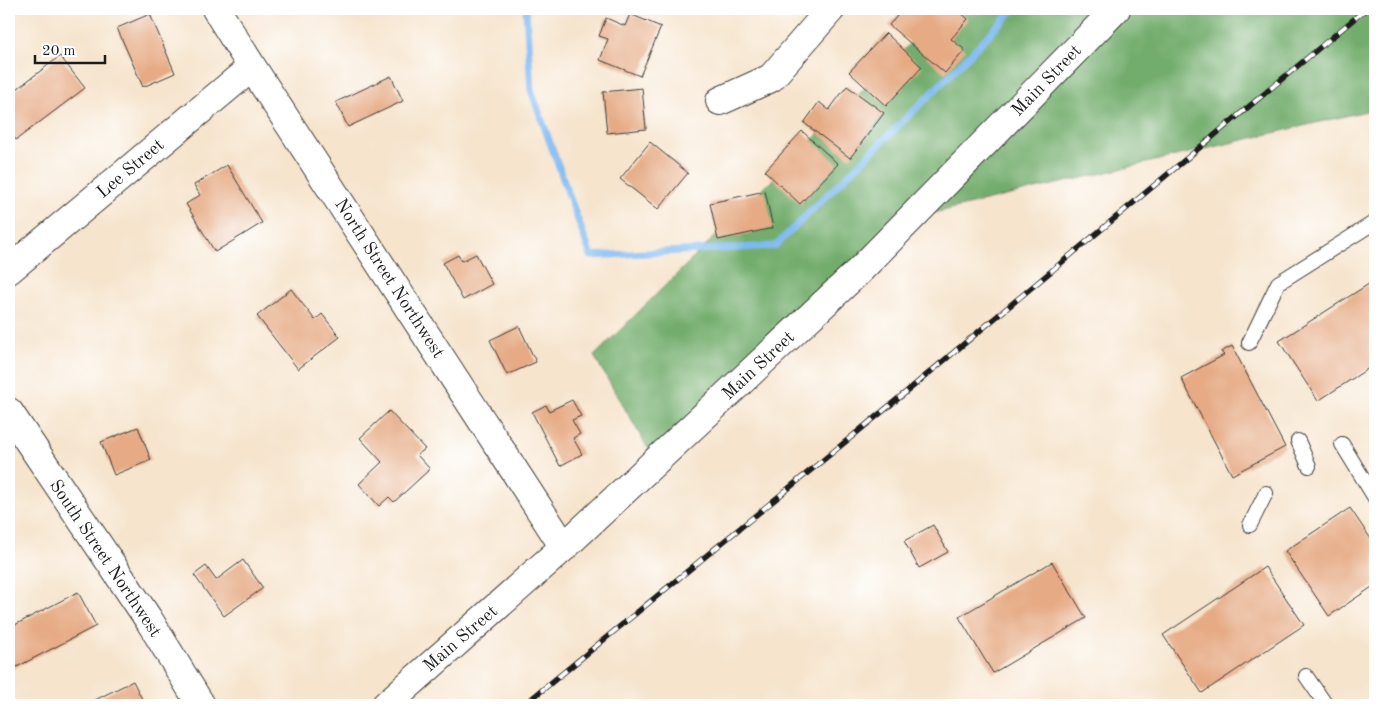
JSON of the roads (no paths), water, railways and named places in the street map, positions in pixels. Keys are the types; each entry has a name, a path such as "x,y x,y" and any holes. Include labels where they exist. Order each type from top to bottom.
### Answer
{"street":[{"name":"North Street Northwest","path":"216,9 564,547"},
{"path":"720,101 771,78 831,9"},
{"name":"Main Street","path":"386,705 564,547 860,270 1116,9"},
{"name":"Lee Street","path":"9,270 252,67"},
{"name":"South Street Northwest","path":"9,412 148,620 201,705"}],"lane":[{"path":"1249,343 1278,283 1375,222"},
{"path":"1298,441 1310,466"},
{"path":"1342,444 1375,498"},
{"path":"1250,525 1266,493"},
{"path":"1306,676 1326,705"}],"waterway":[{"path":"526,9 531,90 591,256 775,246 932,93 1014,9"}],"railway":[{"path":"524,705 905,393 1366,9"}]}
